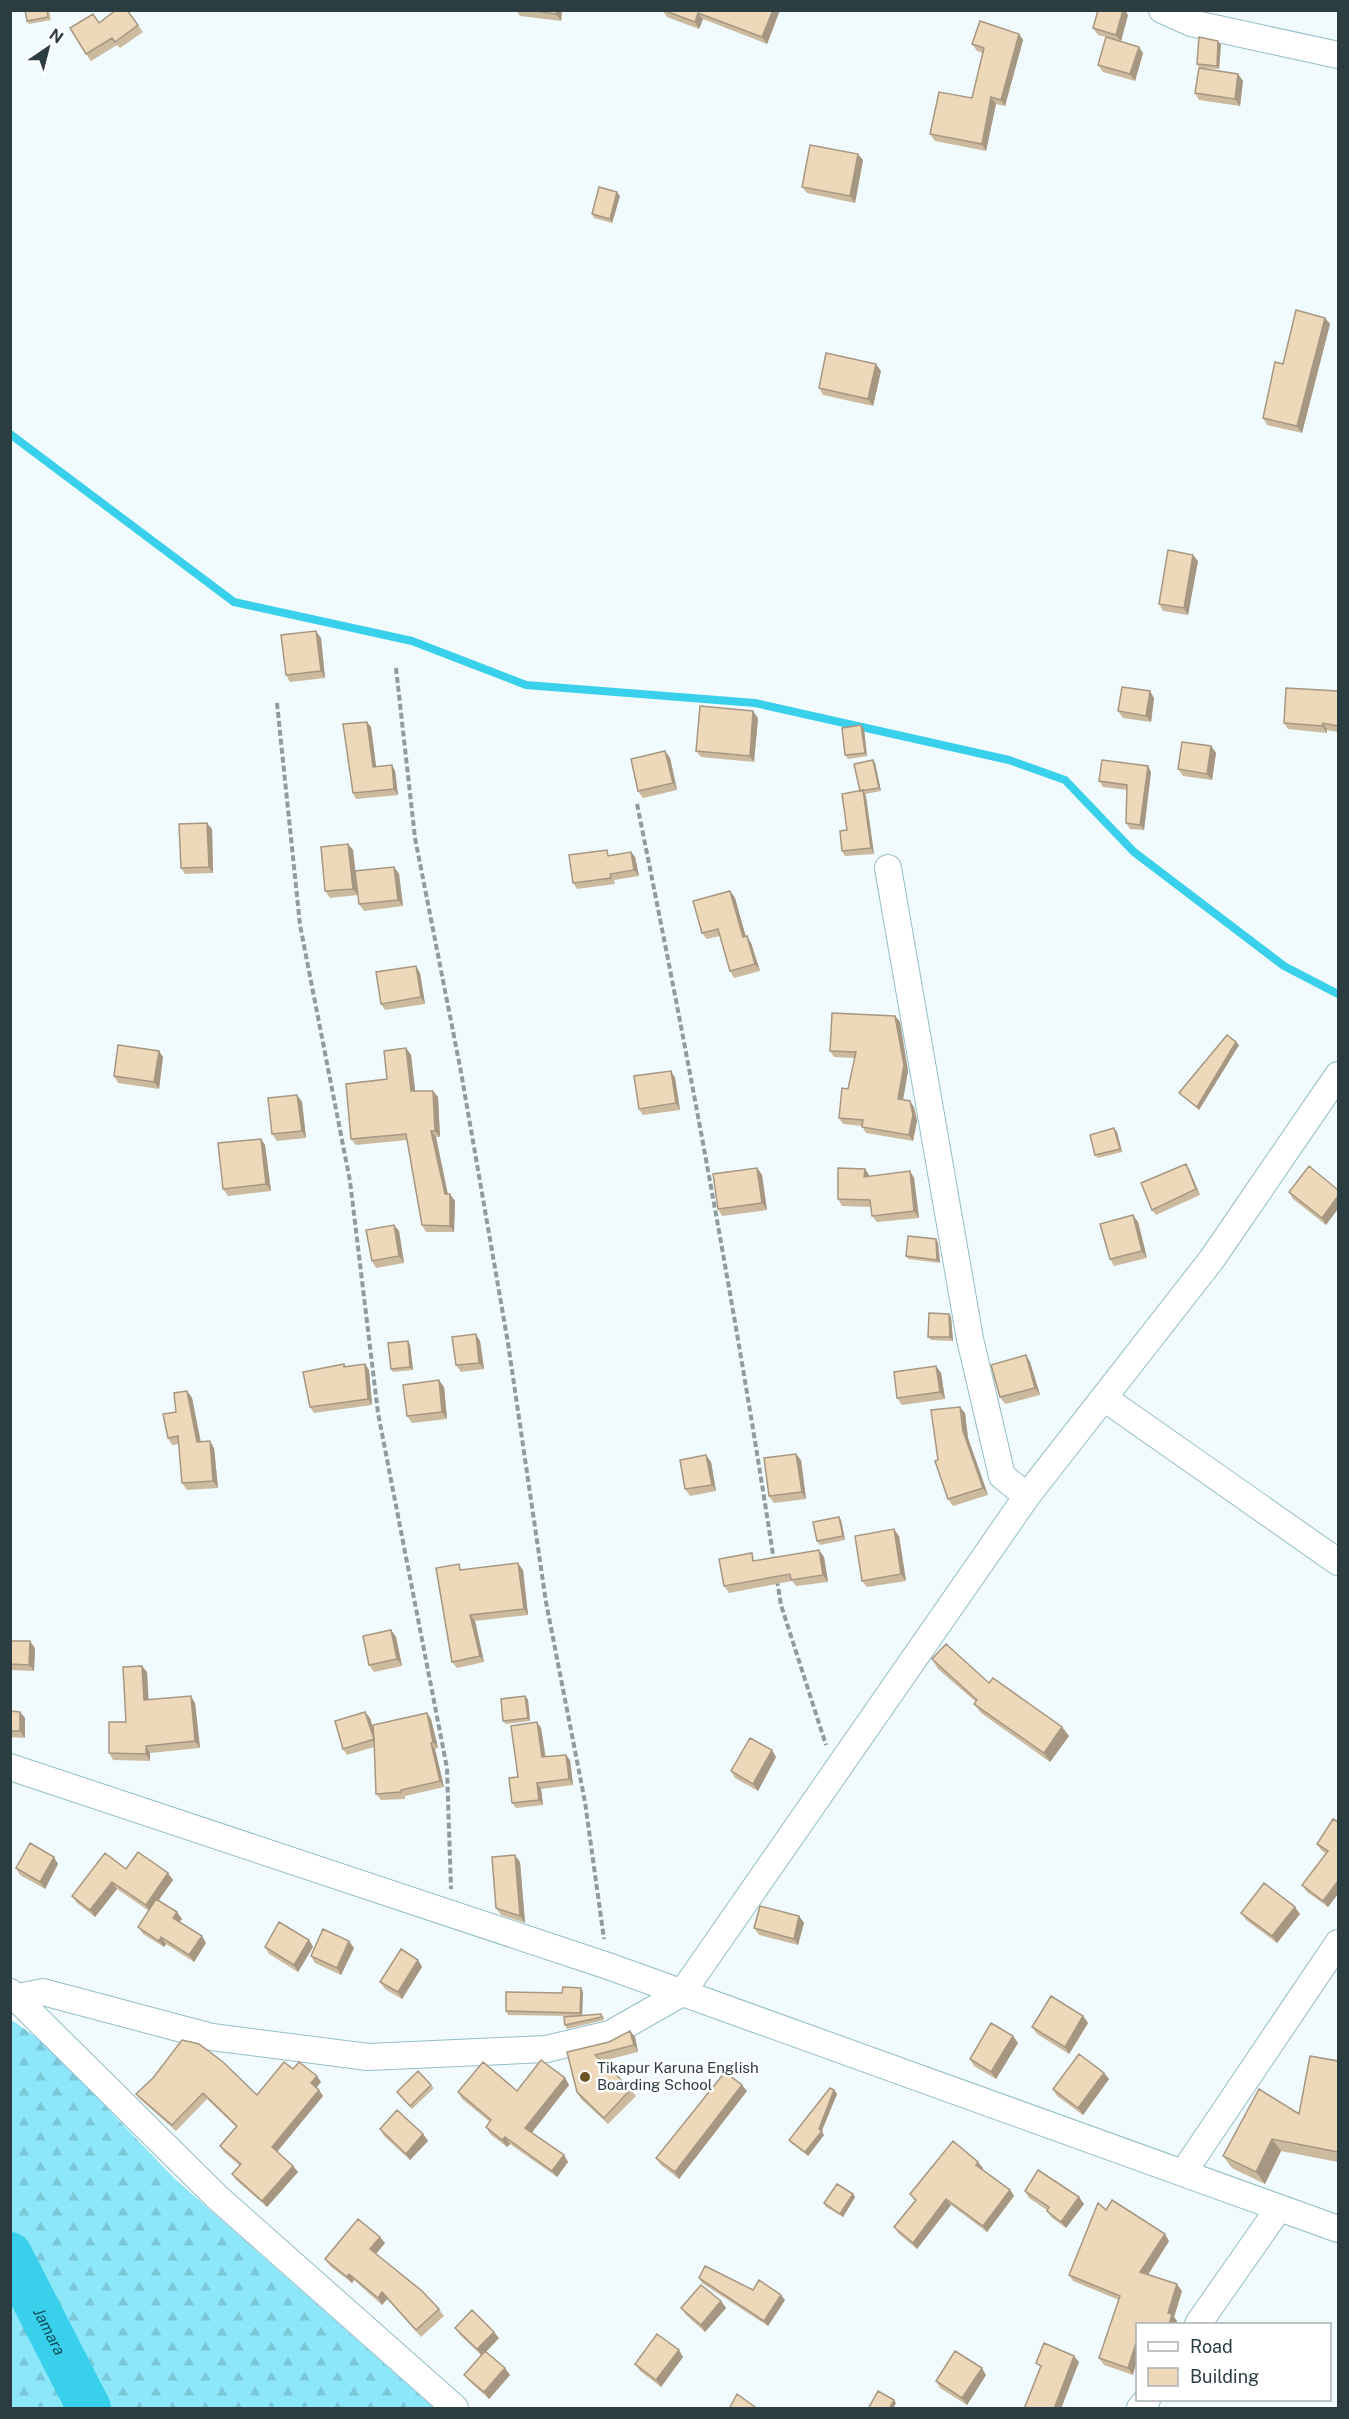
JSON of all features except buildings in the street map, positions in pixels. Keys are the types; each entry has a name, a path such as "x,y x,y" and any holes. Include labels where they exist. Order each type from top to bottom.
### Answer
{"street":[{"path":"1162,10 1191,23 1338,55"},
{"path":"888,868 970,1339 1002,1476 1027,1496"},
{"path":"14,1994 43,1992 212,2037 368,2057 546,2049 610,2034 682,1993 1027,1496 1212,1259 1338,1075"},
{"path":"1104,1398 1338,1562"},
{"path":"10,1767 608,1966 1338,2229"},
{"path":"1183,2173 1338,1943"},
{"path":"14,1994 218,2198 455,2409"},
{"path":"1199,2323 1279,2208"}],"path":[{"path":"396,668 416,838 461,1072 508,1343 546,1602 585,1802 608,1966"},
{"path":"277,703 300,925 350,1180 378,1413 447,1768 452,1914"},
{"path":"637,804 678,1006 748,1389 781,1605 835,1774"}],"green space":[{"path":"10,2019 46,2044 175,2179 434,2408 11,2408"}],"waterway":[{"path":"10,434 234,602 412,641 526,685 755,703 1009,760 1065,780 1134,852 1284,966 1338,994"},
{"name":"Jamara","path":"10,2254 89,2408"}],"place":[{"name":"Tikapur Karuna English Boarding School","path":"585,2077"}]}
